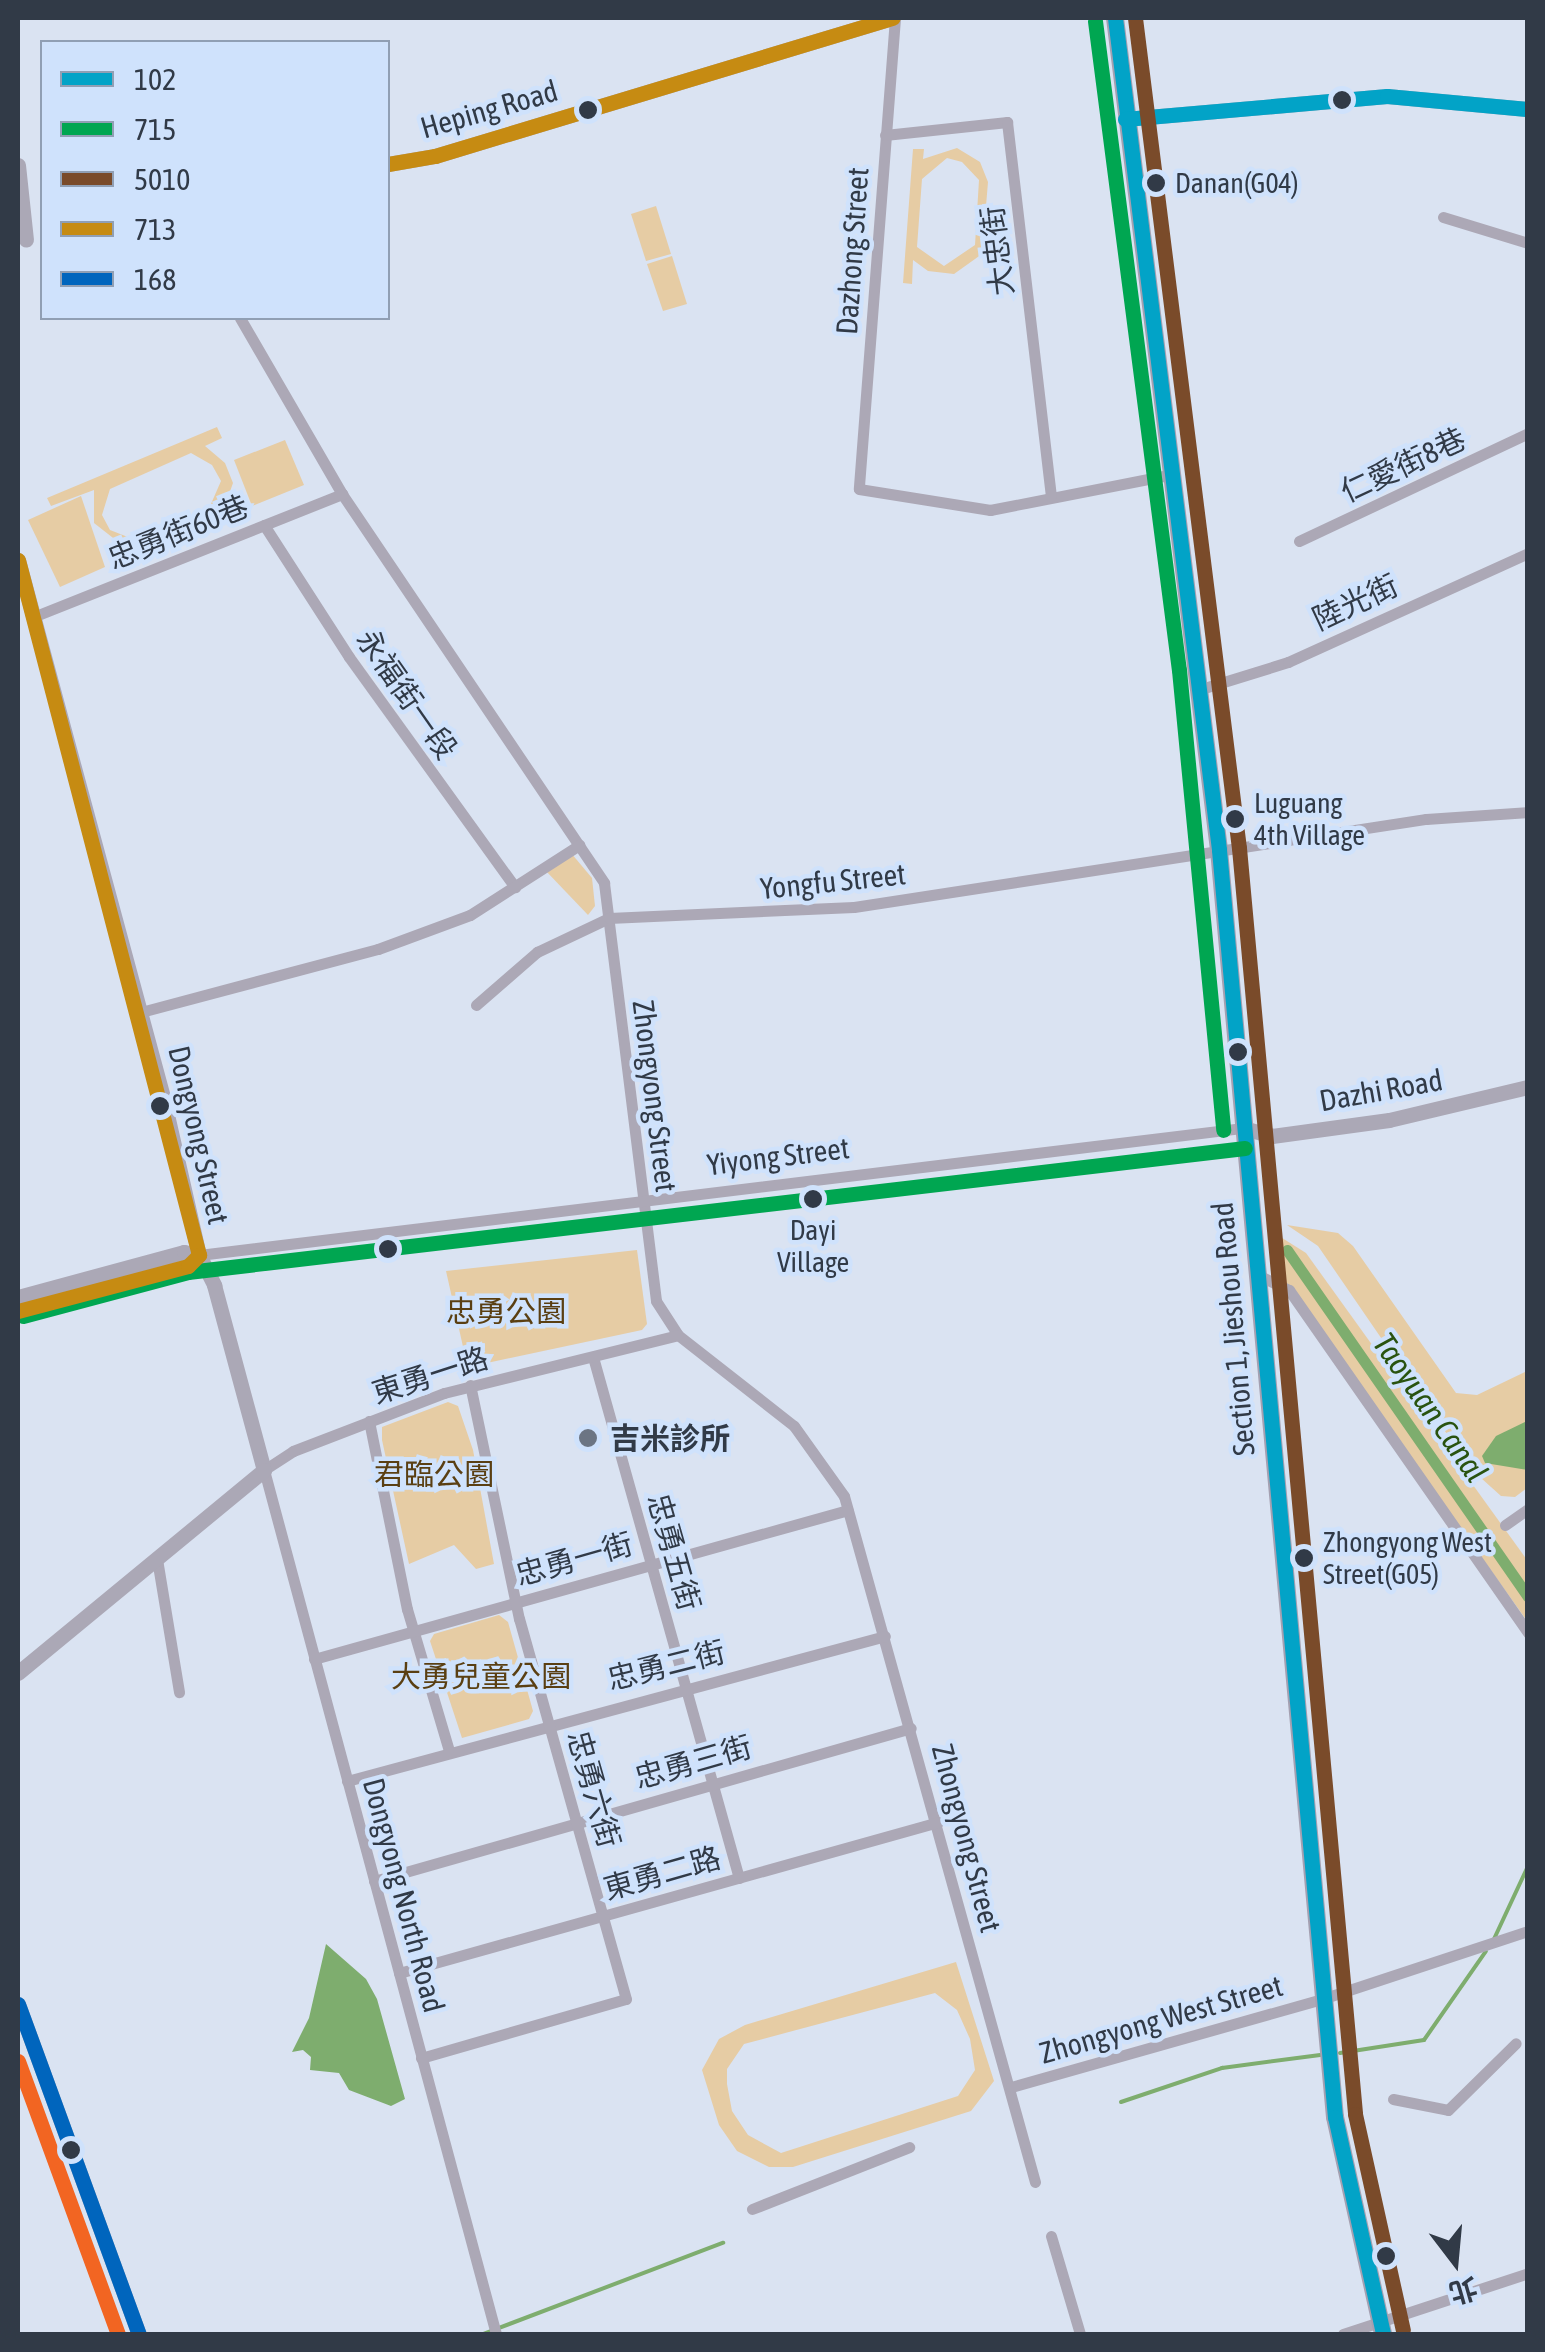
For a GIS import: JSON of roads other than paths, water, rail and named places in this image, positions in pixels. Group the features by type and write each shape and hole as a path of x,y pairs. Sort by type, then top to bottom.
{"main road":[{"name":"Section 1, Jieshou Road","path":"1115,18 1219,850 1341,2158 1382,2329"}],"street":[{"name":"Dazhong Street","path":"894,18 859,488 990,510 1051,495"},
{"name":"Heping Road","path":"390,164 434,156 894,18"},
{"path":"1125,119 1387,96 1528,109"},
{"name":"大忠街","path":"885,135 1007,122 1051,495"},
{"path":"18,166 22,242"},
{"path":"1443,217 1528,243"},
{"name":"Zhongyong Street","path":"241,320 342,494 604,884 656,1301 678,1335 794,1426 848,1510 938,1822 1035,2182"},
{"name":"仁愛街8巷","path":"1299,542 1528,433"},
{"path":"1051,495 1174,474"},
{"name":"忠勇街60巷","path":"33,617 342,494"},
{"name":"永福街一段","path":"264,525 349,657 515,887"},
{"name":"陸光街","path":"1201,689 1288,662 1528,553"},
{"name":"Dongyong Street","path":"19,568 141,1012 199,1255 214,1285 264,1470"},
{"name":"Yongfu Street","path":"476,1005 537,952 609,918 854,907 1138,868 1219,850 1426,820 1528,812"},
{"path":"141,1012 378,949 470,915 579,845"},
{"name":"Dazhi Road","path":"1244,1128 1272,1136 1376,1122 1528,1087"},
{"name":"Yiyong Street","path":"199,1255 643,1198 1244,1128"},
{"path":"18,1297 184,1252 199,1255"},
{"path":"18,1311 188,1266 199,1255"},
{"path":"1256,1274 1289,1290 1528,1633"},
{"name":"東勇一路","path":"264,1470 368,1421 470,1384 678,1335"},
{"name":"忠勇五街","path":"593,1357 739,1878"},
{"name":"忠勇六街","path":"422,2058 626,1998 515,1602 470,1384"},
{"path":"368,1421 413,1631 449,1751"},
{"path":"18,1673 264,1470"},
{"name":"Dongyong North Road","path":"264,1470 495,2332"},
{"path":"1504,1524 1528,1509"},
{"name":"忠勇一街","path":"314,1660 848,1510"},
{"path":"158,1560 179,1692"},
{"name":"忠勇二街","path":"347,1780 548,1722 884,1636"},
{"name":"忠勇三街","path":"374,1881 576,1820 911,1728"},
{"name":"東勇二路","path":"398,1973 938,1822"},
{"name":"Zhongyong West Street","path":"1011,2087 1325,1998 1528,1931"},
{"path":"18,2004 138,2334"},
{"path":"1393,2099 1448,2110 1516,2044"},
{"path":"752,2210 909,2147"},
{"path":"1051,2236 1080,2334"},
{"path":"1343,2334 1382,2329 1528,2273"}],"waterway":[{"name":"Taoyuan Canal","path":"1287,1250 1528,1597"},
{"path":"1494,1939 1528,1866"},
{"path":"1340,2053 1424,2040 1486,1951"},
{"path":"1121,2102 1222,2068 1320,2055"},
{"path":"483,2334 723,2243"}],"place":[{"name":"Danan(G04)","path":"1156,183"},
{"name":"Luguang 4th Village","path":"1235,819"},
{"name":"Dayi Village","path":"813,1199"},
{"name":"吉米診所","path":"588,1438"},
{"name":"Zhongyong West Street(G05)","path":"1304,1558"}],"park label":[{"name":"忠勇公園","path":"506,1311"},
{"name":"君臨公園","path":"434,1474"},
{"name":"大勇兒童公園","path":"481,1676"}]}
